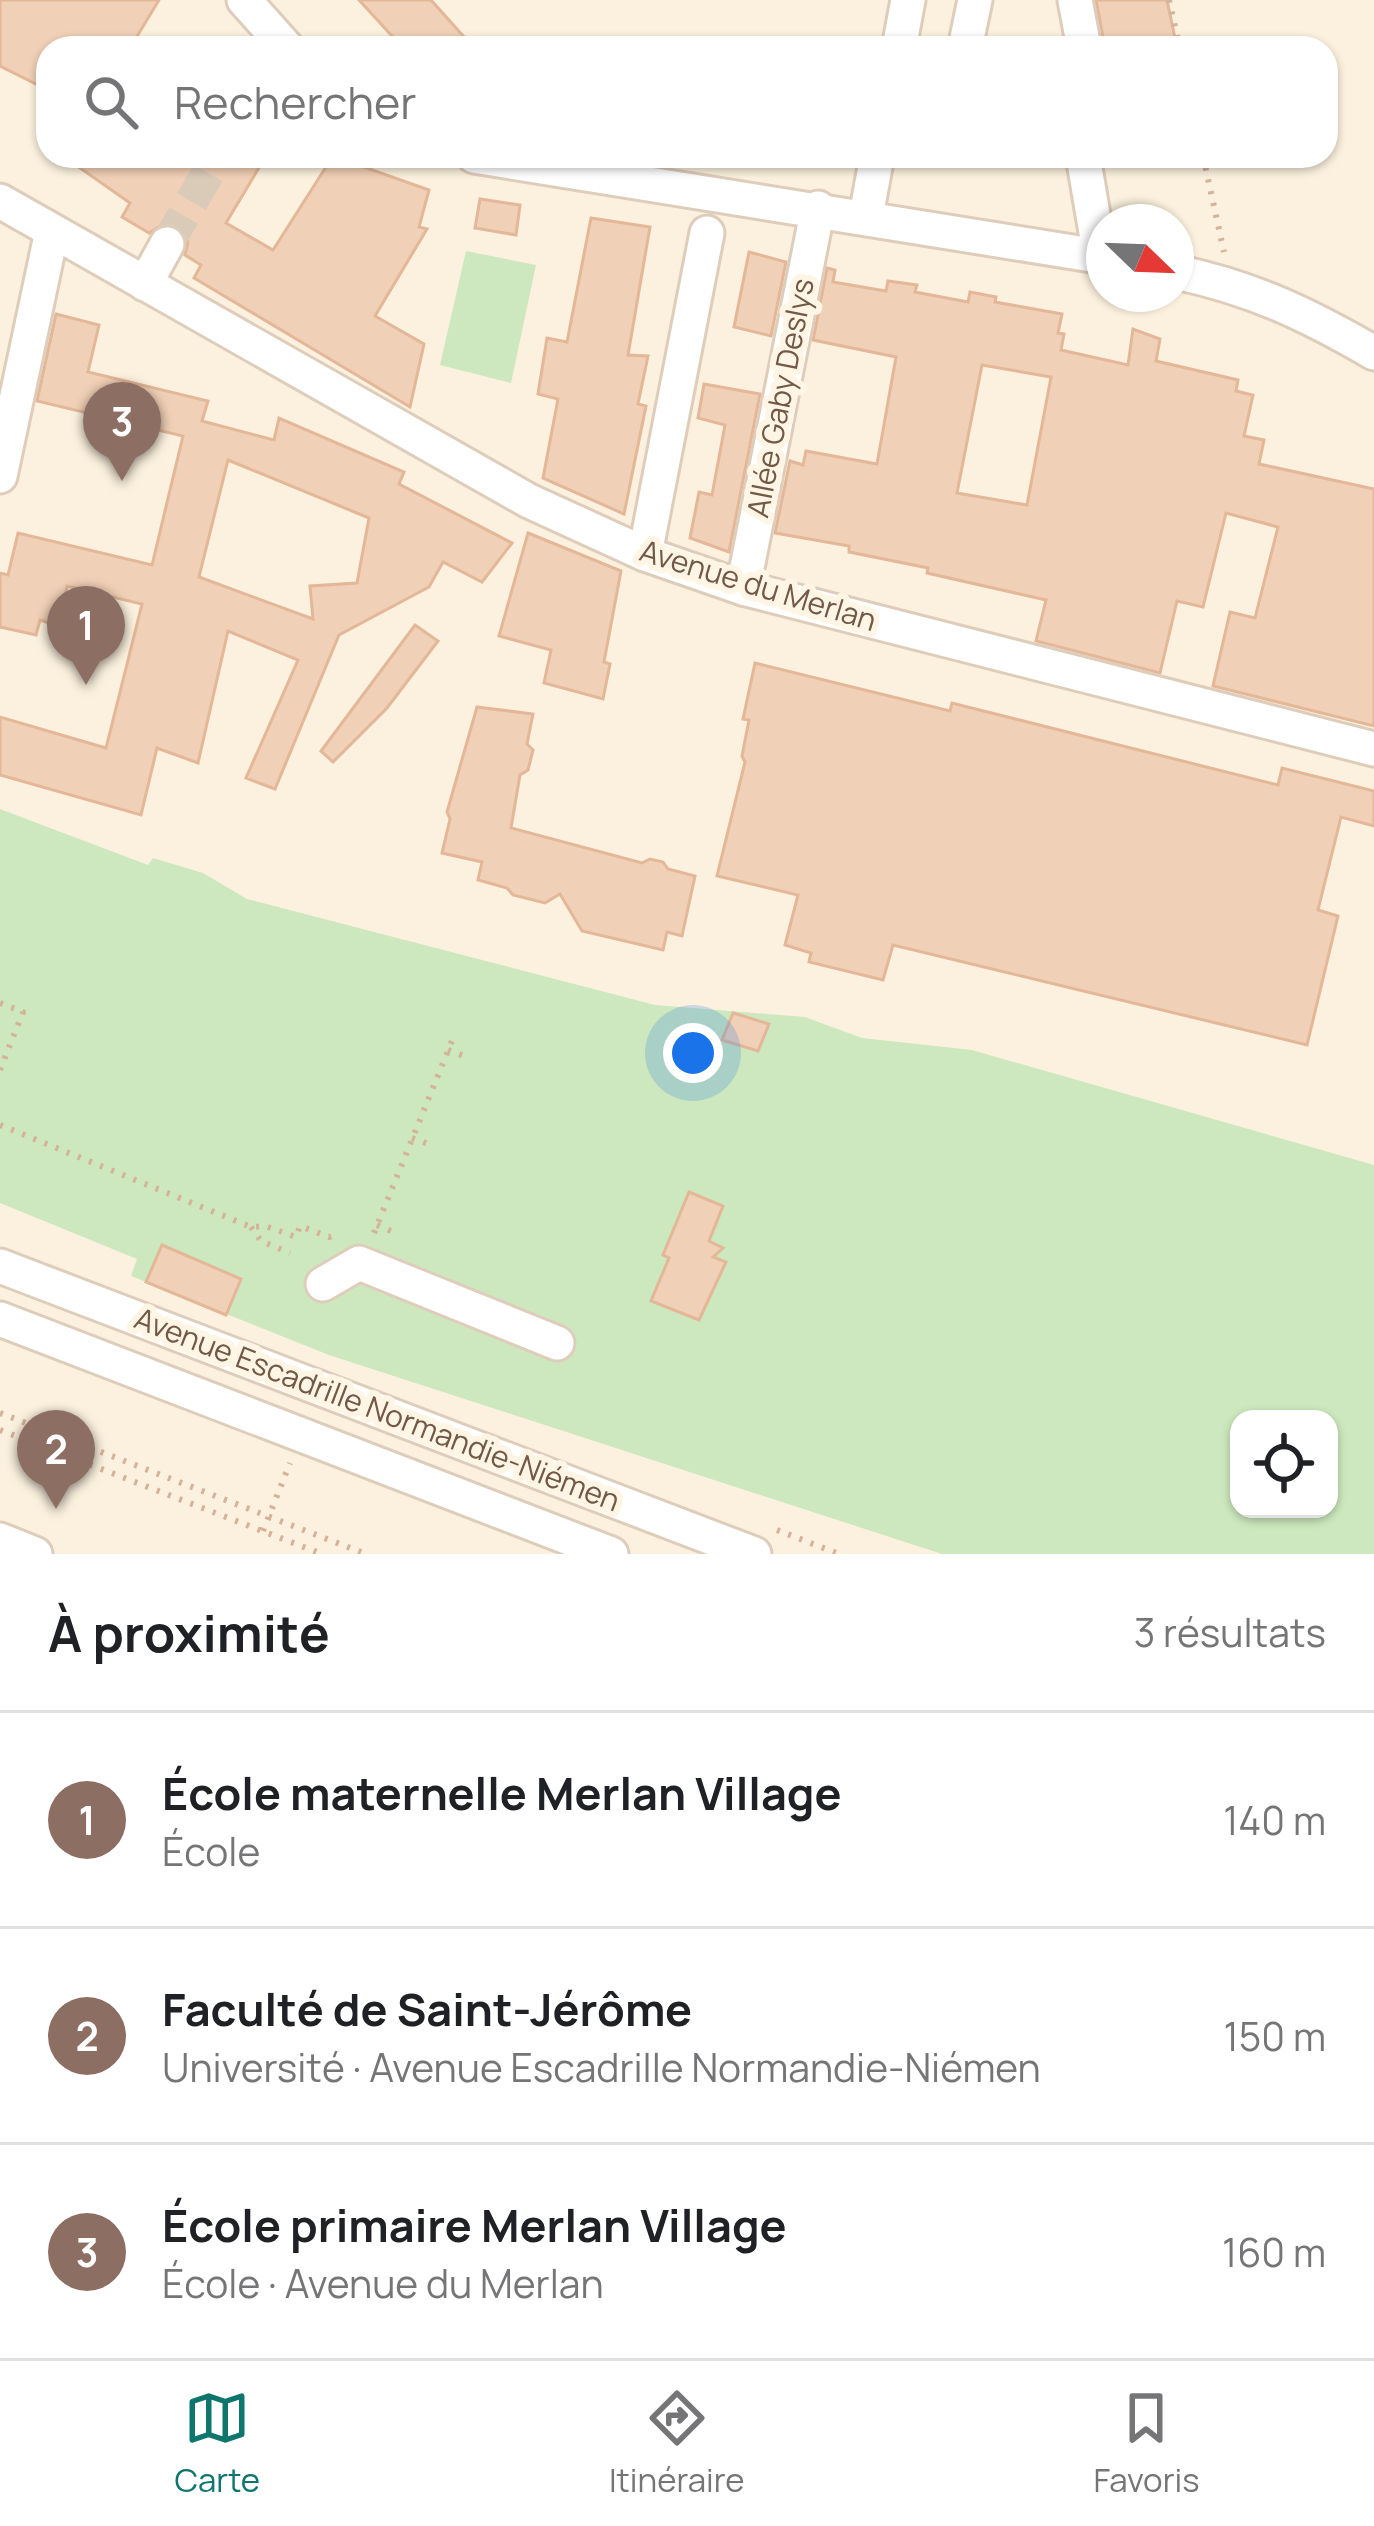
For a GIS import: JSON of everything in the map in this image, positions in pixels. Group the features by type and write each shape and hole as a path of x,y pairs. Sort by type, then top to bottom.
{"street":[{"path":"244,0 275,36"},
{"path":"901,36 908,0"},
{"path":"968,36 975,0"},
{"path":"1075,0 1082,36"},
{"path":"553,168 1086,253"},
{"path":"866,216 876,168"},
{"path":"1085,168 1092,204"},
{"name":"Avenue du Merlan","path":"0,202 529,501 645,554 743,588 1374,749"},
{"name":"Allée Gaby Deslys","path":"743,588 818,208"},
{"path":"0,476 52,231"},
{"path":"645,554 707,233"},
{"path":"145,284 167,244"},
{"path":"1194,276 1291,305 1374,353"},
{"path":"323,1283 359,1263 557,1343"},
{"name":"Avenue Escadrille Normandie-Niémen","path":"0,1266 754,1554"},
{"path":"0,1319 611,1554"},
{"path":"0,1540 34,1554"}],"path":[{"path":"1169,0 1177,36"},
{"path":"1206,168 1230,283"},
{"path":"0,1003 23,1012 0,1070"},
{"path":"368,1248 454,1036"},
{"path":"448,1050 469,1058"},
{"path":"0,1125 251,1227 265,1226 296,1237 300,1226 351,1241"},
{"path":"412,1138 434,1146"},
{"path":"377,1225 398,1234"},
{"path":"251,1227 261,1241 290,1253"},
{"path":"0,1413 366,1554"},
{"path":"0,1430 322,1554"}],"green space":[{"path":"466,251 536,265 511,383 440,365"},
{"path":"0,809 148,865 153,858 203,873 247,899 655,1005 805,1017 862,1038 972,1050 1374,1165 1374,1554 942,1554 329,1355 131,1276 137,1259 0,1203"}],"building":[{"path":"0,0 159,0 137,36 36,36 36,84 0,66"},
{"path":"359,0 431,0 463,36 392,36"},
{"path":"1096,0 1167,0 1174,36 1103,36"},
{"path":"80,168 259,168 226,223 273,250 325,168 367,168 429,190 419,227 427,229 375,316 424,344 410,407 194,278 201,265 185,255 188,242 178,226 165,223 149,233 122,217 130,203"},
{"path":"480,199 520,205 516,235 475,228"},
{"path":"591,218 650,227 628,355 648,356 638,404 646,406 624,514 543,478 558,399 538,394 547,338 567,342"},
{"path":"749,252 786,262 771,336 734,327"},
{"path":"827,268 835,270 833,282 886,291 888,281 917,285 915,292 968,302 970,292 996,297 995,302 1062,314 1061,350 1128,365 1133,329 1160,339 1156,361 1238,380 1236,391 1253,395 1244,436 1264,440 1259,464 1374,489 1374,726 1213,686 1230,612 1255,618 1278,527 1226,513 1203,607 1177,601 1160,673 1036,641 1046,600 849,552 849,546 775,533 790,461 803,465 806,451 877,464 896,357 813,340","holes":["982,365 1051,377 1027,505 957,493"]},
{"path":"56,314 99,325 88,372 208,401 202,421 274,440 279,418 404,472 399,484 512,543 482,582 443,562 429,587 339,635 275,789 246,778 298,660 228,631 198,763 157,748 141,815 0,775 0,717 106,748 142,604 67,586 62,615 52,613 49,623 40,620 36,635 0,627 0,573 8,575 18,533 152,565 183,436 37,401","holes":["228,460 369,518 357,583 310,586 313,619 199,577"]},
{"path":"704,384 760,394 729,552 690,538 699,492 712,495 725,425 698,418"},
{"path":"528,533 621,571 604,662 610,664 603,699 544,683 551,650 499,636"},
{"path":"415,625 438,641 387,708 333,762 321,751"},
{"path":"755,663 950,711 952,703 1278,785 1282,768 1374,791 1374,826 1341,817 1318,910 1338,916 1307,1045 893,945 883,980 809,962 811,953 785,945 798,895 717,876 745,762 749,720 743,719"},
{"path":"477,707 533,714 527,744 533,750 528,770 520,775 511,828 642,863 650,859 663,862 668,869 695,876 682,936 667,932 663,950 582,931 560,894 545,903 513,895 507,888 478,880 482,862 442,853 450,819 447,812"},
{"path":"733,1013 769,1024 758,1051 722,1040"},
{"path":"689,1192 723,1206 709,1241 723,1248 713,1257 726,1262 699,1320 651,1301 669,1258 663,1255"},
{"path":"162,1245 241,1279 226,1315 146,1282"}],"tunnel":[{"path":"167,244 211,168"}],"place":[{"name":"École primaire Merlan Village","path":"122,481"},
{"name":"École maternelle Merlan Village","path":"86,685"},
{"name":"Faculté de Saint-Jérôme","path":"56,1509"}]}
